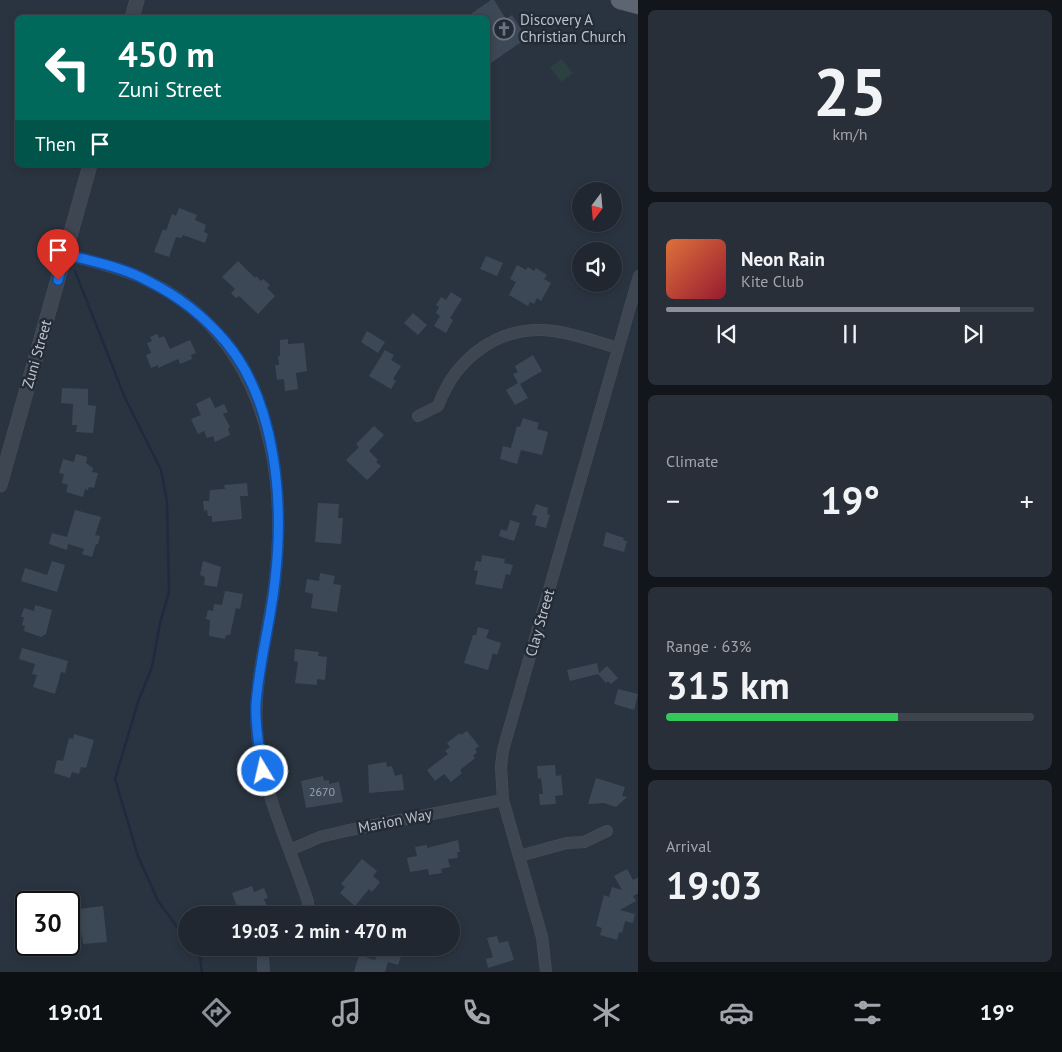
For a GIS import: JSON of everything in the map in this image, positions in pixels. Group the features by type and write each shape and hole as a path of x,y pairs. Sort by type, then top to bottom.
{"main road":[{"path":"620,0 638,5"}],"street":[{"path":"133,15 137,0"},
{"name":"Zuni Street","path":"0,485 89,167"},
{"path":"65,254 117,268 146,280 186,304 204,318 226,342 257,397 271,450 277,486 278,531 275,581 261,661 256,704 257,733 263,771 308,906"},
{"name":"Clay Street","path":"546,972 542,937 503,800 501,775 503,750 638,276"},
{"path":"418,416 438,406 448,383 472,354 488,343 506,336 530,330 556,331 618,348"},
{"name":"Marion Way","path":"290,850 320,837 345,831 503,800"},
{"path":"519,856 567,843 584,842 607,831"}],"shaded area":[{"path":"562,59 573,73 561,82 550,67"}],"building":[{"name":"Discovery A Christian Church","path":"491,0 494,0 506,19 512,15 527,38 490,64 490,15 469,15"},
{"path":"179,208 197,215 195,220 206,225 204,232 208,234 205,243 183,235 181,238 176,237 169,257 154,252 163,229 166,231 172,214 176,216"},
{"path":"486,256 503,263 497,276 480,269"},
{"path":"238,261 255,278 256,276 261,281 263,279 270,285 267,288 275,296 258,314 239,296 236,298 231,293 235,289 222,277"},
{"path":"517,265 526,270 528,267 534,271 536,268 547,275 544,279 551,283 541,301 537,298 534,304 530,302 528,306 509,295 516,282 510,279"},
{"path":"451,292 462,299 450,318 453,320 446,333 434,326 440,316 436,313 439,307 436,305 441,297 446,300"},
{"path":"413,313 427,325 418,335 404,323"},
{"path":"367,331 385,342 378,353 361,342"},
{"path":"157,334 159,338 164,336 170,349 190,340 196,353 191,355 192,359 180,364 178,359 158,368 158,365 151,368 146,355 151,353 147,343 152,341 150,337"},
{"path":"288,339 288,344 304,343 307,371 296,373 298,389 285,391 284,379 277,380 275,365 279,365 280,340"},
{"path":"385,350 394,355 391,360 401,366 393,379 396,381 391,389 369,376"},
{"path":"533,355 542,371 520,384 528,398 515,405 506,390 518,383 513,374 518,372 515,366"},
{"path":"62,388 88,389 88,405 96,406 93,433 76,432 77,425 72,425 73,404 61,403"},
{"path":"210,397 215,408 224,404 228,412 223,414 230,427 228,428 230,435 215,442 213,436 207,438 204,431 198,434 191,419 201,415 196,404"},
{"path":"523,418 539,423 537,429 548,432 542,455 521,450 517,464 500,459 503,446 511,448 517,426 520,427"},
{"path":"374,426 384,435 369,451 381,466 367,480 346,460 359,447 356,444"},
{"path":"76,454 87,457 86,463 93,468 92,472 98,473 94,488 89,487 88,490 85,489 83,497 66,492 68,485 62,483 64,474 59,473 63,459 74,462"},
{"path":"247,483 248,496 240,496 242,519 212,522 212,516 208,516 207,510 204,511 203,501 209,501 210,490 225,489 224,485"},
{"path":"318,503 339,504 338,518 343,518 341,544 315,542"},
{"path":"536,504 548,508 547,514 550,515 546,528 535,525 537,516 532,515"},
{"path":"75,510 101,517 95,535 100,536 92,557 82,554 84,549 68,544 67,550 49,544 52,533 67,537"},
{"path":"510,520 520,523 514,541 499,536 501,529 507,531"},
{"path":"606,532 624,538 623,540 627,541 624,552 603,546"},
{"path":"482,555 505,559 504,563 513,565 510,575 506,574 502,589 475,584 478,571 474,570 476,561 481,562"},
{"path":"52,561 65,565 57,592 21,581 25,568 47,575"},
{"path":"203,561 221,567 217,587 204,585 205,577 200,575"},
{"path":"320,573 335,576 333,584 341,585 337,612 311,608 313,594 305,592 307,579 319,581"},
{"path":"225,591 243,594 240,609 236,608 230,635 226,635 225,639 209,636 210,620 206,619 208,610 213,611 214,604 222,605"},
{"path":"35,605 52,610 46,634 41,637 24,631 25,626 22,625 24,617 21,617 24,608 34,611"},
{"path":"478,627 489,630 486,638 501,643 497,655 493,653 488,670 464,663 473,635 476,635"},
{"path":"22,648 68,661 65,673 61,672 55,694 33,687 37,675 32,674 35,664 19,659"},
{"path":"295,649 319,652 318,656 327,657 325,680 317,679 317,685 295,683 298,662 294,661"},
{"path":"597,663 599,673 607,666 618,678 611,684 608,681 606,683 598,674 570,681 567,670"},
{"path":"618,689 638,694 634,710 614,704"},
{"path":"467,731 479,746 475,749 477,752 473,756 475,758 460,770 462,773 451,782 444,774 435,781 427,770 448,754 445,751 450,747 447,743 460,733 461,735"},
{"path":"74,734 94,740 86,768 81,767 79,774 72,772 70,778 54,773 57,760 63,761 69,738 73,739"},
{"path":"386,762 387,767 392,766 395,776 402,774 404,790 369,793 368,765"},
{"path":"555,765 556,776 561,775 563,795 555,796 556,804 540,805 539,794 543,794 541,778 538,779 537,766"},
{"path":"323,776 324,781 329,780 329,784 339,782 343,802 306,808 301,781"},
{"path":"596,778 625,787 622,796 627,797 616,807 604,803 588,804"},
{"path":"458,840 460,852 457,852 458,858 448,859 450,867 441,869 442,873 429,875 428,869 410,872 407,858 417,856 415,847 427,845 427,848"},
{"path":"362,859 377,871 373,876 380,882 372,892 369,889 355,906 340,893 345,887 341,884"},
{"path":"627,869 633,880 638,878 638,894 633,896 636,901 620,910 635,914 633,923 625,921 622,933 619,932 617,940 600,935 602,928 596,926 604,895 609,897 612,887 622,890 614,876"},
{"path":"252,886 254,892 264,888 268,898 264,899 267,906 237,906 232,893"},
{"path":"103,906 107,942 83,944 80,909"},
{"path":"497,936 499,943 508,941 514,960 488,968 486,959 493,957 487,938"},
{"path":"257,956 269,956 270,972 257,972"},
{"path":"359,956 375,960 376,956 401,956 398,965 388,962 385,972 354,972"}],"waterway":[{"path":"75,271 125,398 161,470 167,502 169,592 160,623 152,667 138,702 115,779 138,856 158,901 178,928"},
{"path":"200,956 202,972"}],"place":[{"name":"Discovery A Christian Church","path":"504,29"}],"route":[{"path":"58,280 65,254 117,268 146,280 179,298 204,318 226,342 246,374 257,397 266,424 271,450 277,486 278,507 278,552 275,581 261,661 256,704 257,733 263,771"}]}
